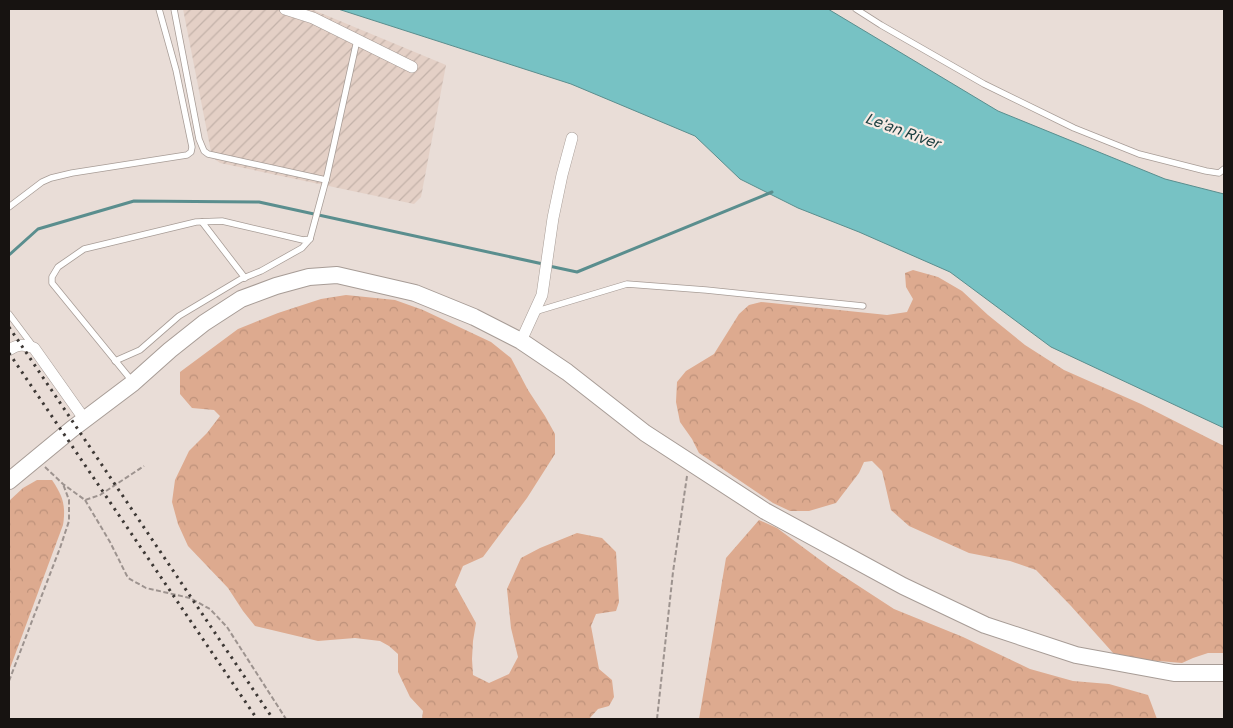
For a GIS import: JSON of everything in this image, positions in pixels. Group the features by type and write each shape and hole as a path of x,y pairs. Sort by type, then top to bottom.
{"street":[{"path":"285,9 313,18 412,67"},
{"path":"521,341 542,295 552,218 572,138"},
{"path":"9,481 133,383 170,350 241,299 276,286 309,277 337,275 415,293 474,317 521,341 567,372 645,433 765,511 903,586 985,625 1076,655 1174,673 1224,673"},
{"path":"9,350 16,345 34,348 85,420"}],"lane":[{"path":"9,207 42,182 51,178 187,155 191,152 192,147 176,70 159,9"},
{"path":"174,9 199,139 204,151 208,154 326,180"},
{"path":"856,9 880,25 984,84 1074,128 1140,154 1206,171 1219,173 1224,169"},
{"path":"115,361 140,350 179,316 302,248 310,239 326,180 357,40"},
{"path":"133,383 52,283 52,277 58,267 84,249 196,222 222,221 303,240 310,239"},
{"path":"202,222 245,278"},
{"path":"534,312 627,284 863,306"},
{"path":"9,314 34,348"}],"path":[{"path":"36,458 63,484 84,500 110,542 128,578 146,588 190,598 210,609 227,627 286,719"},
{"path":"657,719 673,572 689,461"},
{"path":"84,500 100,495 144,466"},
{"path":"9,682 69,521 69,500 63,484"}],"shaded area":[{"path":"183,9 311,9 446,65 421,197 414,204 220,163 212,157"}],"green space":[{"path":"913,270 938,277 962,291 1025,345 1064,370 1141,404 1224,446 1224,653 1208,653 1182,663 1144,662 1114,654 1036,570 1010,561 969,553 909,526 891,510 882,471 872,461 864,462 859,473 836,503 809,511 790,511 773,503 699,453 680,422 676,402 677,382 686,371 714,354 739,314 749,305 761,302 887,315 907,312 913,299 906,287 905,273"},
{"path":"346,295 395,300 423,310 491,342 511,358 528,390 545,416 555,434 555,454 527,498 483,557 463,566 455,585 476,623 473,641 473,675 489,683 509,674 518,657 511,628 507,589 521,558 577,533 602,538 616,552 619,602 616,611 596,614 591,626 599,669 612,680 614,697 609,706 598,709 589,719 422,719 423,711 410,697 398,672 398,654 389,646 380,641 355,638 318,641 255,626 228,588 188,546 178,524 172,502 175,480 189,451 207,433 220,416 214,410 192,408 180,394 180,372 238,329 321,299"},
{"path":"37,480 52,480 56,486 64,507 63,525 9,671 9,501 23,488"},
{"path":"759,520 777,528 831,568 894,609 963,637 1030,669 1073,681 1109,684 1148,695 1157,719 699,719 726,558"}],"water":[{"name":"Le'an River","path":"338,9 828,9 998,111 1165,179 1224,194 1224,428 1051,347 950,272 859,232 798,208 740,179 695,136 571,84"}],"waterway":[{"path":"549,266 577,272 772,192"},
{"path":"9,255 38,229 134,201 259,202 543,264"}],"railway":[{"path":"9,327 273,719"},
{"path":"9,353 257,719"}]}
